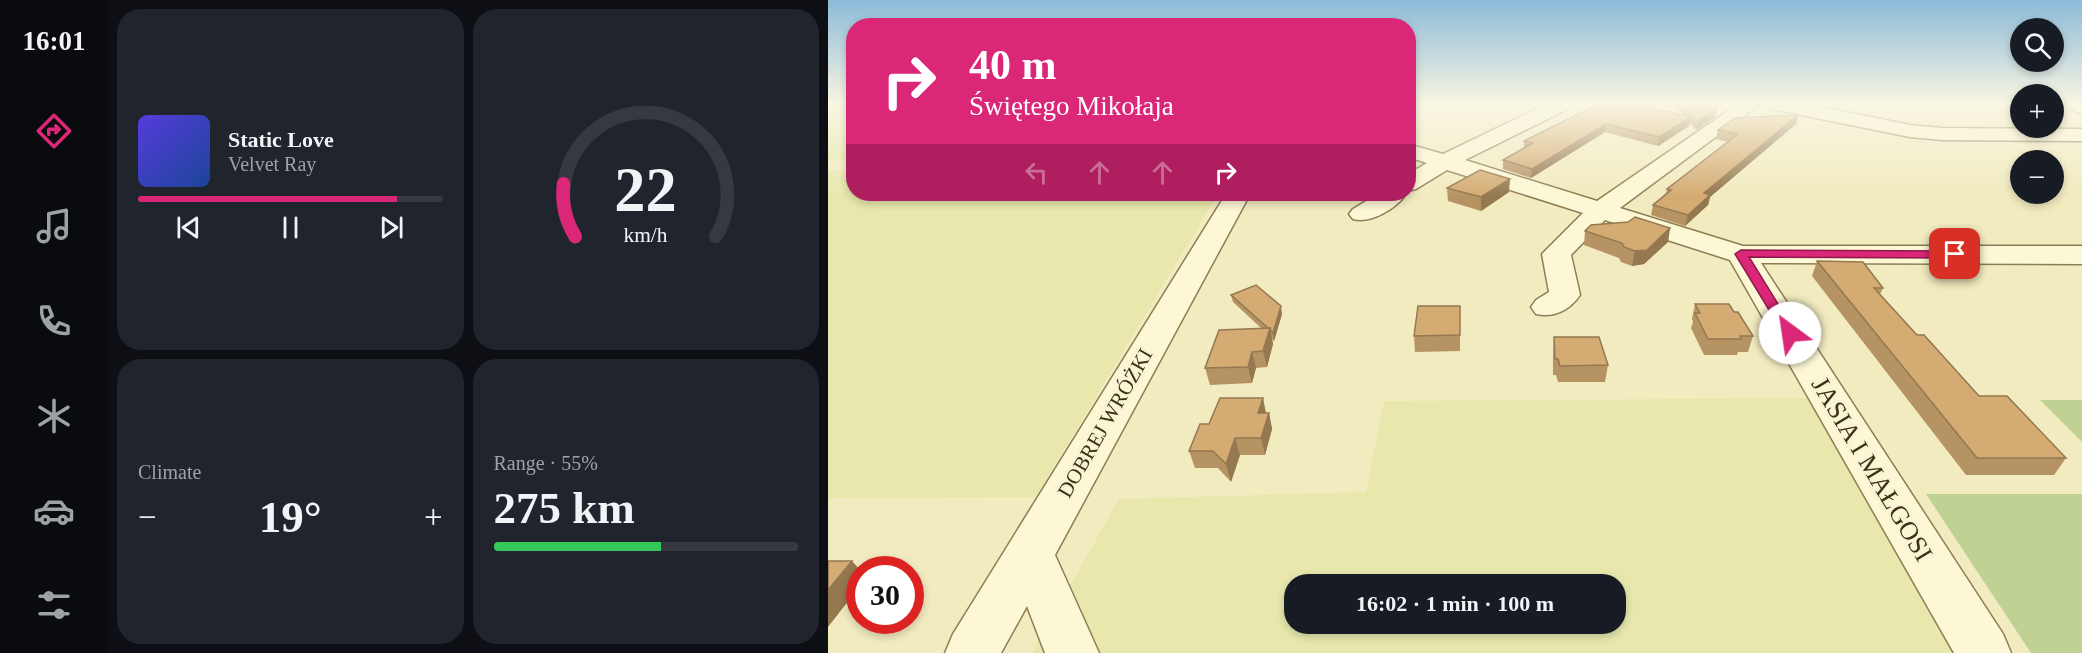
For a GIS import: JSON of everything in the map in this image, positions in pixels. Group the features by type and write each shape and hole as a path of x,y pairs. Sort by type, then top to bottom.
{"street":[{"path":"1416,179 1444,162 1501,134"},
{"path":"1547,307 1565,295 1556,254 1601,210 1709,134"},
{"path":"2008,134 2082,135"},
{"path":"1416,153 1741,254 2082,255"},
{"name":"DOBREJ WRÓŻKI","path":"972,653 1234,201"},
{"path":"1362,214 1383,201"},
{"name":"JASIA I MAŁGOSI","path":"1741,254 1984,653"},
{"path":"2050,255 2082,280"},
{"path":"1030,553 1072,653"}],"green space":[{"path":"828,134 846,134 846,161 828,161"},
{"path":"828,170 846,170 846,201 1214,201 1036,497 828,498"},
{"path":"1811,398 1959,653 1032,653 1119,499 1366,492 1384,401"},
{"path":"2040,400 2082,400 2082,442"},
{"path":"1926,494 2082,494 2082,653 2031,653"}],"building":[{"path":"1537,134 1589,134 1532,169 1503,160 1533,143 1524,141"},
{"path":"1737,134 1775,134 1704,193 1710,195 1688,215 1653,205 1671,190 1667,189"},
{"path":"1480,170 1510,179 1481,197 1447,188"},
{"path":"1635,217 1670,228 1647,250 1635,251 1624,247 1622,243 1585,231 1591,225 1628,222"},
{"path":"1817,261 1863,262 1883,288 1874,288 1917,335 1924,335 1979,396 2007,396 2066,458 1977,458"},
{"path":"1256,285 1281,306 1273,333 1231,295"},
{"path":"1695,304 1729,304 1734,312 1738,312 1753,336 1740,336 1741,339 1708,339 1695,313 1700,313"},
{"path":"1418,306 1460,306 1460,335 1414,336"},
{"path":"1270,328 1263,351 1252,352 1248,367 1205,368 1219,330"},
{"path":"1554,337 1599,337 1608,365 1560,366 1558,359 1555,359"},
{"path":"1220,398 1263,398 1258,413 1269,413 1261,438 1235,438 1226,464 1213,451 1189,451 1200,424 1209,424"},
{"path":"828,561 846,561 846,568 828,590"}],"route":[{"path":"1790,333 1741,254 1955,254"}]}
